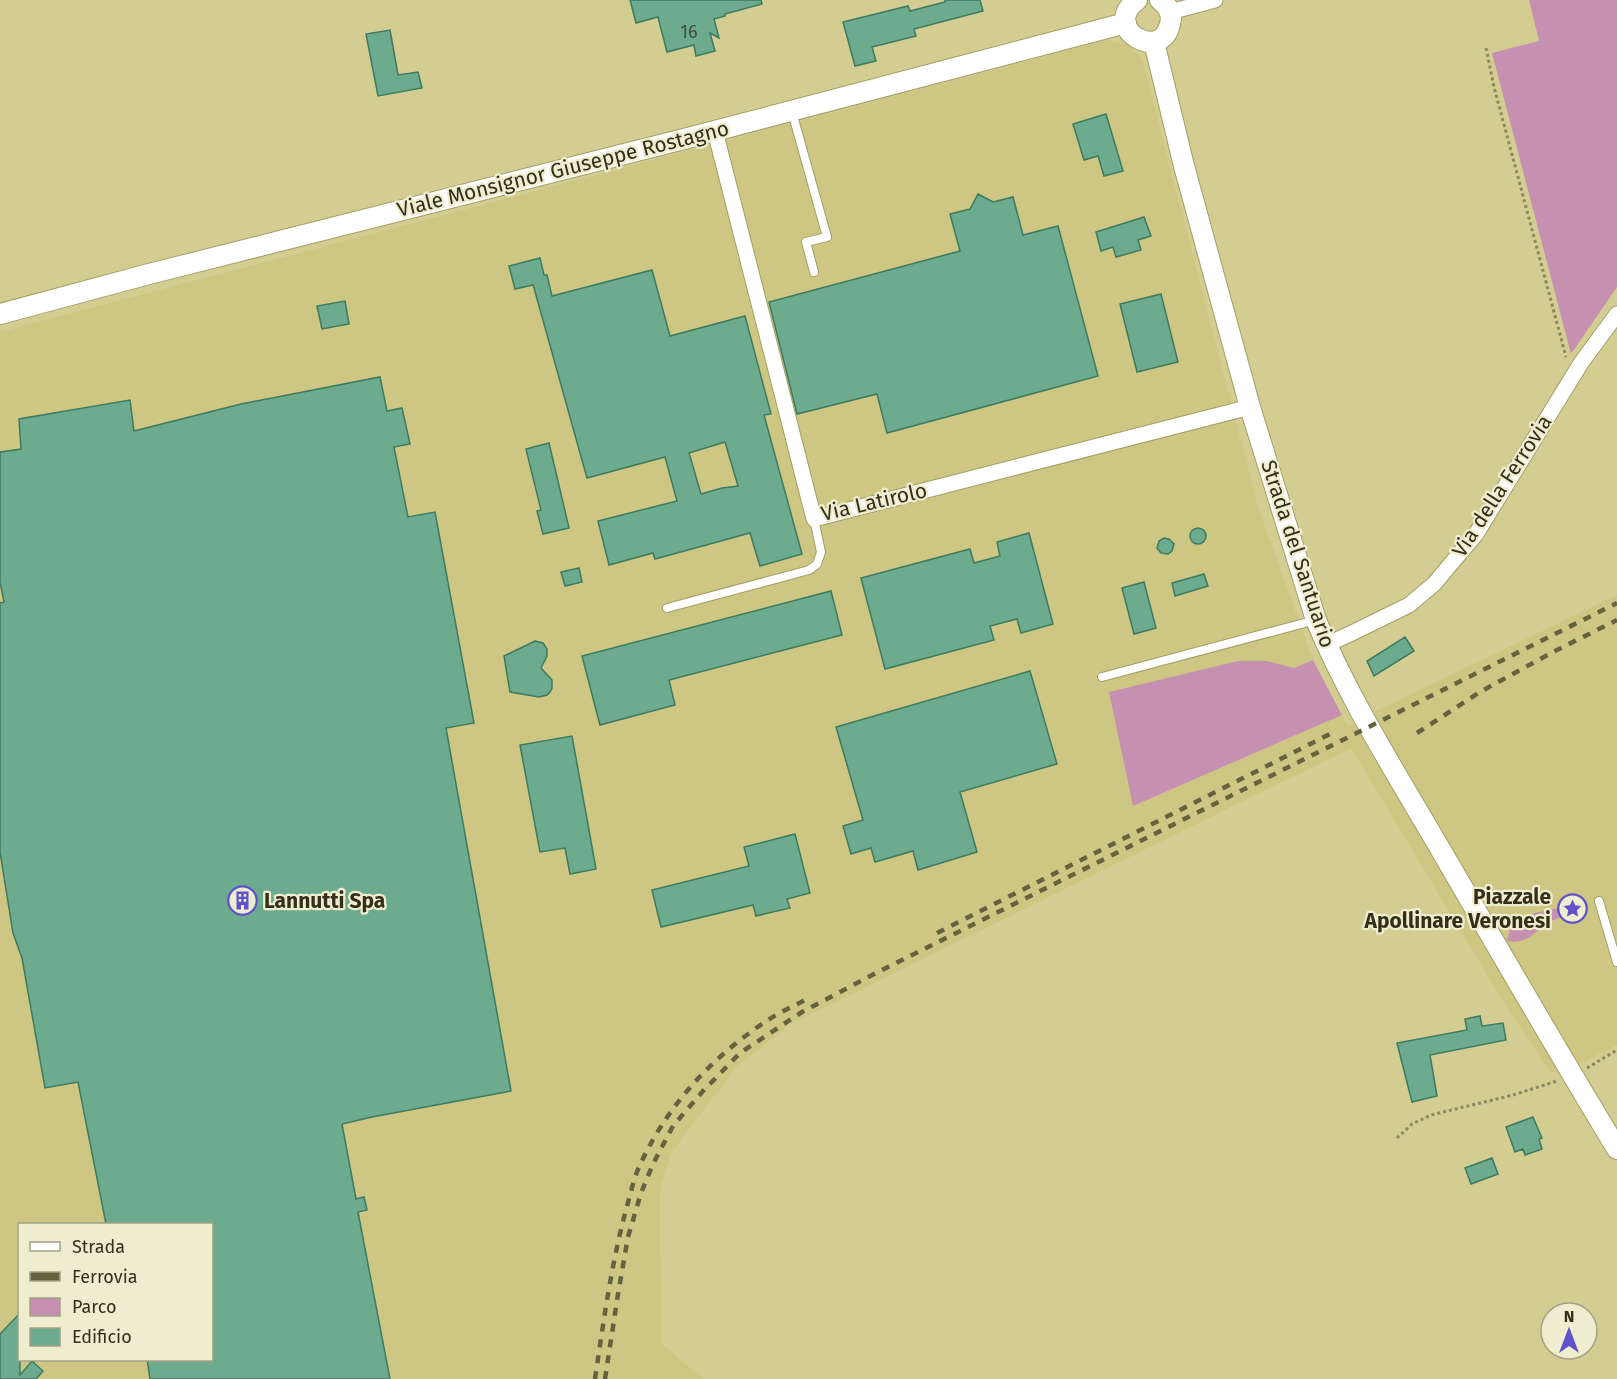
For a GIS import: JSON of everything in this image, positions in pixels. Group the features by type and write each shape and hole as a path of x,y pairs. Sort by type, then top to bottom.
{"street":[{"path":"1137,0 1128,10 1126,23 1133,36 1147,42 1161,39 1167,33 1171,19 1165,6 1215,0"},
{"name":"Viale Monsignor Giuseppe Rostagno","path":"0,314 1126,23"},
{"name":"Strada del Santuario","path":"1154,42 1187,178 1250,407 1316,620 1326,645 1369,727 1617,1149"},
{"name":"Via Latirolo","path":"715,130 813,519 1250,407"},
{"name":"Via della Ferrovia","path":"1326,645 1409,605 1434,584 1476,534 1574,374 1617,314"}],"lane":[{"path":"792,111 826,237 806,242 814,272"},
{"path":"668,608 809,570 817,564 821,552 813,519"},
{"path":"1102,677 1316,620"},
{"path":"1599,901 1617,962"}],"path":[{"path":"1486,48 1497,98 1565,355 1574,374"},
{"path":"1397,1138 1412,1124 1431,1115 1513,1095 1573,1076 1617,1050"}],"shaded area":[{"path":"1107,40 1128,45 1142,59 1258,507 1313,660 1294,668 1267,661 1133,806 1342,715 1348,727 1374,712 1617,595 1617,1045 1584,1062 1551,1073 1502,1000 1351,748 791,1024 737,1066 671,1153 660,1189 661,1343 703,1379 0,1379 0,332"}],"green space":[{"path":"1529,0 1617,0 1617,287 1571,354 1492,53 1539,41"},
{"path":"1313,660 1342,715 1133,806 1109,692 1238,661 1267,661 1294,668"},
{"path":"1577,905 1580,911 1551,921 1526,939 1515,942 1507,941 1513,924 1522,917"}],"building":[{"path":"630,0 761,0 762,4 714,19 719,38 710,33 715,51 696,56 694,45 667,52 658,17 636,23"},
{"path":"945,0 980,0 983,11 914,29 916,36 872,47 876,61 855,66 843,22 908,6 910,11 945,2"},
{"path":"390,30 398,75 418,72 422,88 378,96 366,34"},
{"path":"1106,114 1123,171 1104,176 1098,156 1084,160 1073,124"},
{"path":"978,194 993,202 1013,197 1023,235 1058,226 1098,376 887,433 877,394 797,414 769,302 960,251 950,214 970,209"},
{"path":"1144,217 1151,236 1138,240 1141,250 1116,257 1113,247 1101,251 1096,232"},
{"path":"540,258 552,296 652,270 670,336 745,316 771,414 764,415 802,554 760,566 750,533 655,559 653,553 609,565 598,521 677,501 665,457 587,478 533,285 515,289 509,266","holes":["725,442 738,486 701,494 689,453"]},
{"path":"1161,294 1178,362 1137,372 1120,304"},
{"path":"345,301 349,324 322,329 317,306"},
{"name":"Lannutti Spa","path":"380,377 387,411 402,408 410,444 394,447 408,517 435,512 474,723 446,728 511,1091 342,1124 356,1199 364,1197 367,1210 358,1212 390,1379 150,1379 147,1361 213,1361 213,1223 106,1223 78,1082 45,1088 22,958 13,933 0,852 0,603 4,602 0,582 0,452 21,449 19,419 130,400 134,431 241,404"},
{"path":"549,443 569,528 543,534 537,511 541,510 526,449"},
{"path":"1195,528 1201,528 1206,536 1204,542 1195,544 1190,539 1190,533"},
{"path":"1029,533 1053,624 1021,633 1017,619 990,626 994,640 885,669 861,578 970,549 974,563 1000,556 997,542"},
{"path":"1164,538 1174,544 1172,551 1168,554 1161,553 1157,548 1159,541"},
{"path":"579,568 582,582 565,586 561,572"},
{"path":"1204,574 1208,586 1175,596 1172,583"},
{"path":"1144,582 1156,628 1134,634 1122,588"},
{"path":"831,591 842,635 669,680 675,705 600,725 582,656"},
{"path":"1405,637 1414,651 1374,676 1367,661"},
{"path":"535,641 543,643 547,649 547,656 541,668 552,680 552,688 547,695 539,697 510,692 504,656"},
{"path":"1030,671 1057,764 960,792 977,852 918,870 913,851 875,862 871,848 851,854 843,826 863,820 836,727"},
{"path":"572,736 596,869 570,874 565,848 540,852 520,745"},
{"path":"795,834 810,893 787,899 790,908 756,916 753,905 661,927 652,890 749,866 744,847"},
{"path":"1480,1016 1482,1026 1503,1023 1506,1040 1430,1055 1437,1096 1412,1102 1397,1043 1467,1030 1465,1019"},
{"path":"1533,1117 1542,1138 1539,1139 1542,1149 1525,1155 1523,1149 1515,1152 1506,1127"},
{"path":"1492,1158 1498,1174 1471,1184 1465,1168"},
{"path":"18,1315 20,1375 32,1361 43,1371 36,1379 0,1379 0,1334"}],"railway":[{"path":"605,1379 628,1237 641,1193 653,1164 673,1126 740,1053 802,1012 876,973 1617,603"},
{"path":"1417,733 1480,692 1617,620"},
{"path":"937,933 1334,732"},
{"path":"595,1379 609,1289 623,1221 637,1173 651,1143 677,1103 726,1051 770,1019 809,998"}],"place":[{"name":"Lannutti Spa","path":"243,901"},
{"name":"Piazzale Apollinare Veronesi","path":"1572,909"}]}
